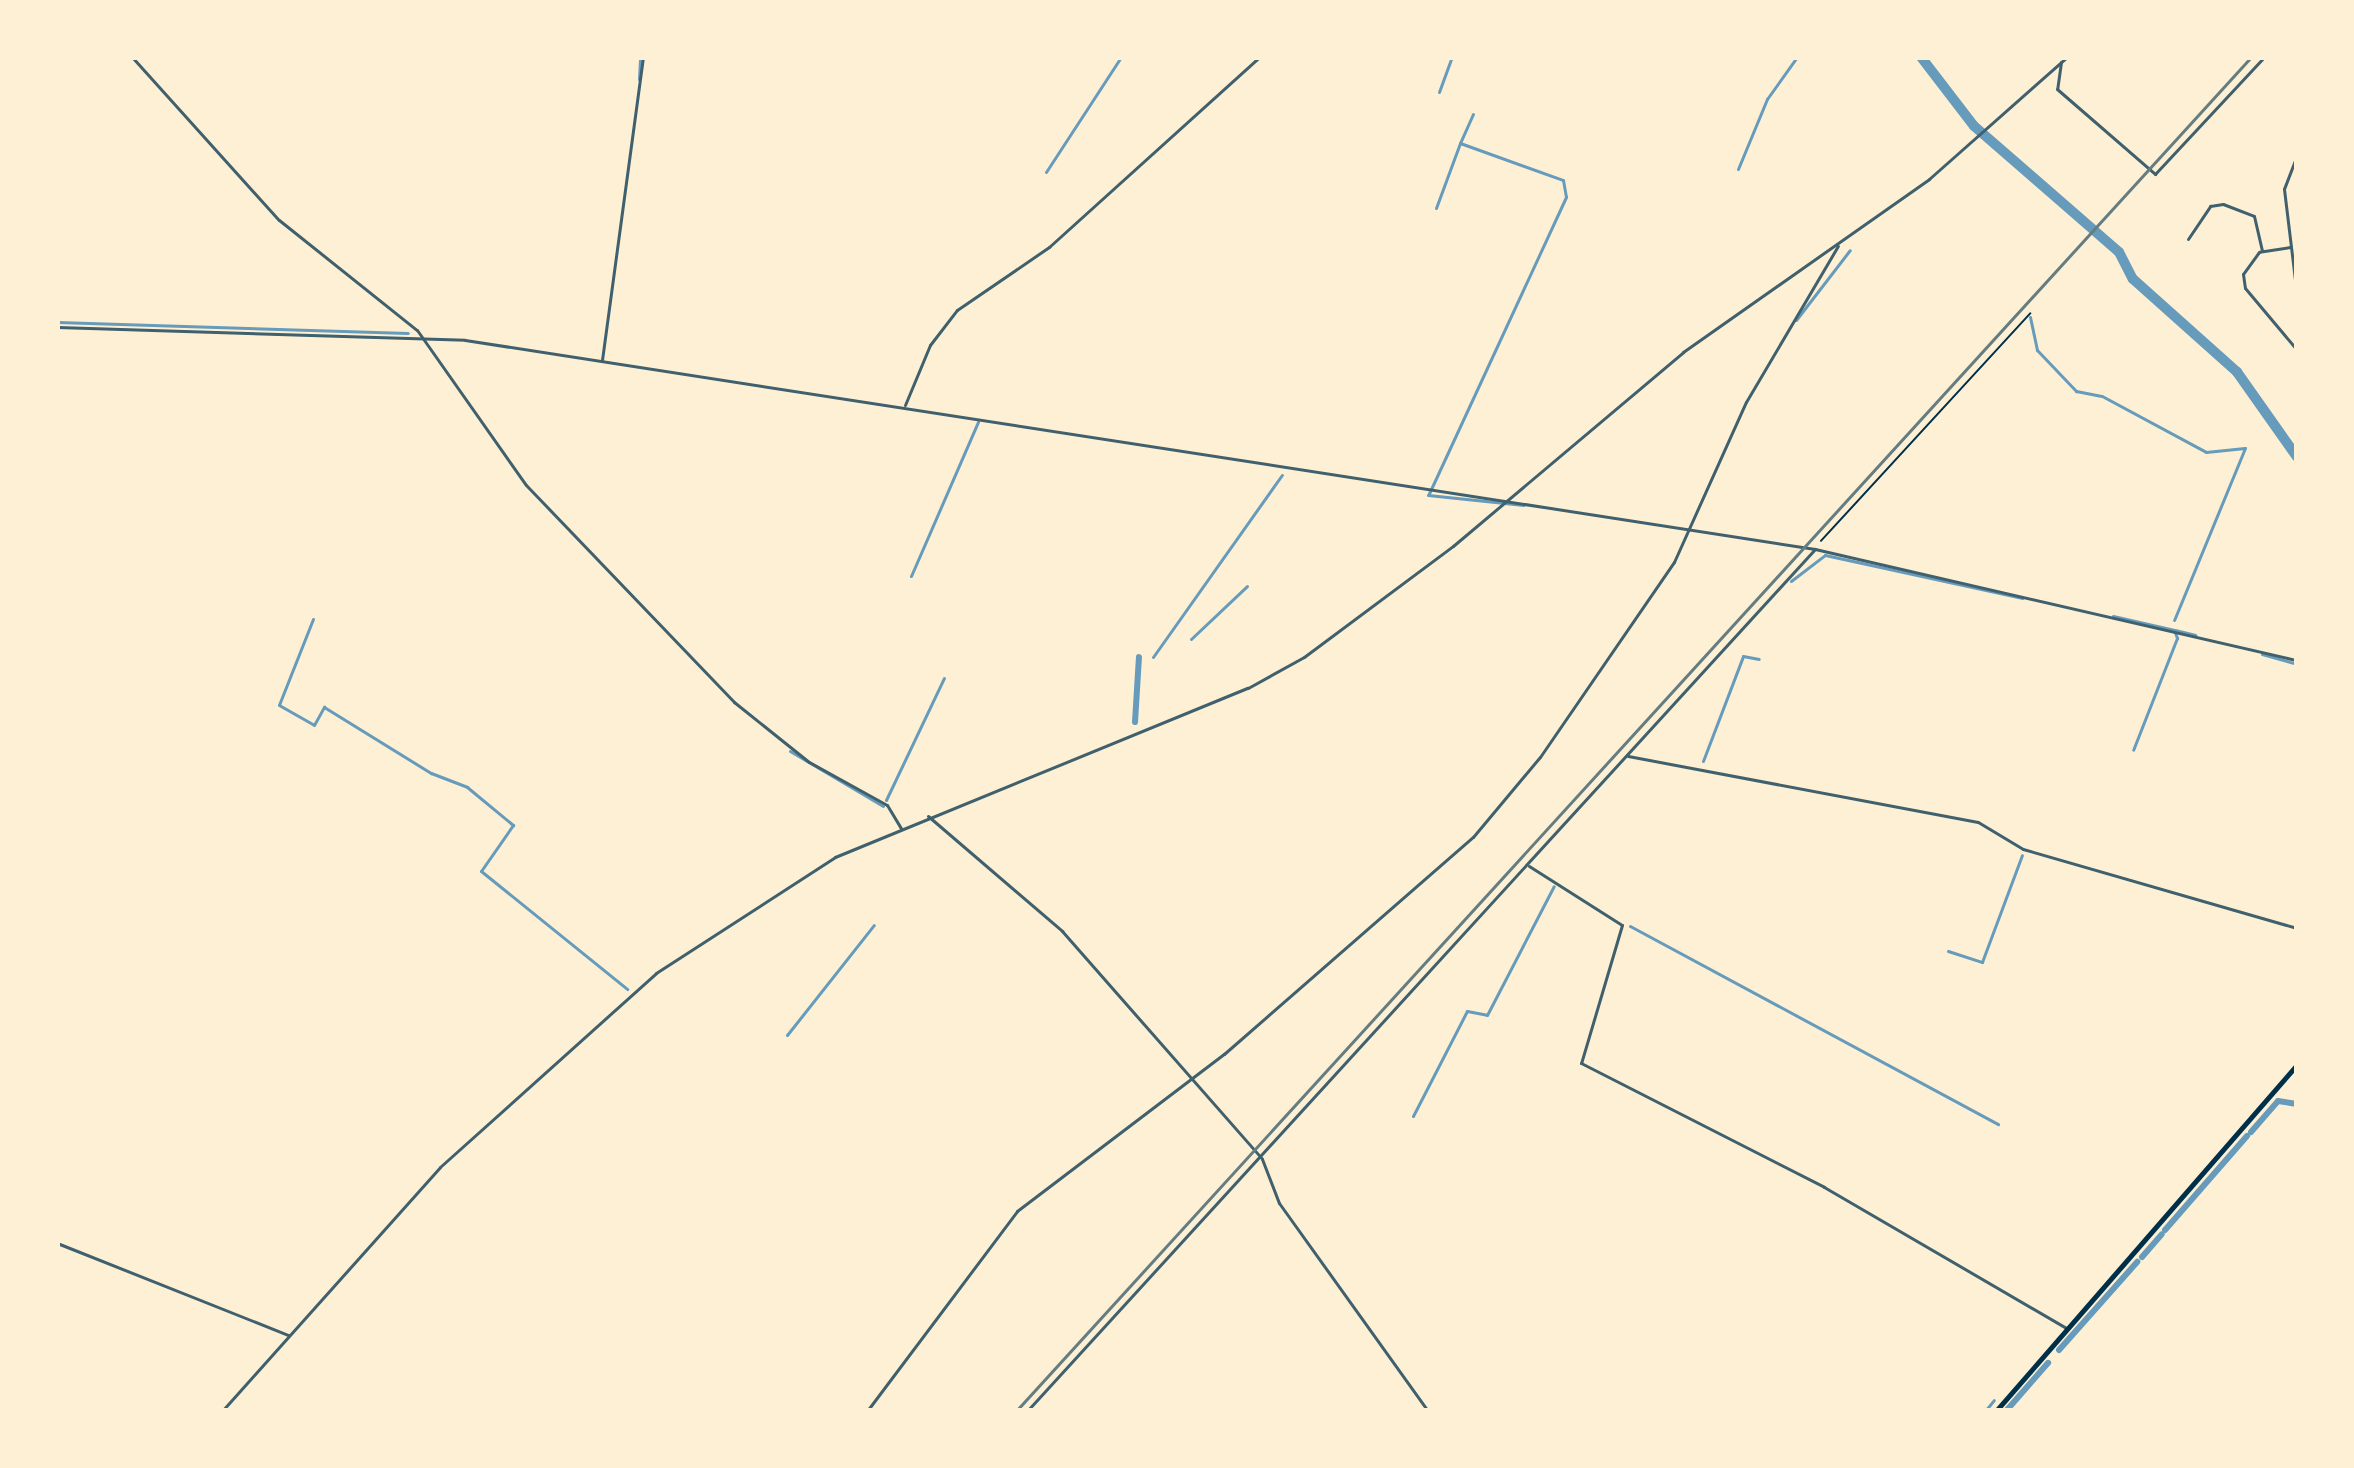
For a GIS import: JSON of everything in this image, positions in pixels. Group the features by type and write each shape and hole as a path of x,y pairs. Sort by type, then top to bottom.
{"main road":[{"path":"1996,1411 2297,1065"}],"street":[{"path":"132,57 279,220 424,339 526,484 650,616 777,739 886,805 902,827"},
{"path":"602,362 643,57"},
{"path":"904,407 931,345 957,310 1049,247 1259,57"},
{"path":"222,1411 496,1112 634,989 753,905 902,827 1282,671 1505,499 1683,352 1969,146 2067,57"},
{"path":"2060,62 2057,89 2155,174 2264,57"},
{"path":"2297,155 2284,182 2297,297"},
{"path":"2188,238 2210,206 2223,204 2254,216 2263,251"},
{"path":"867,1411 1001,1226 1189,1082 1473,837 1563,728 1690,528 1755,384 1839,242"},
{"path":"2290,247 2263,251 2246,264 2244,284 2297,350"},
{"path":"57,327 424,339 602,362 1815,549 2297,660"},
{"path":"1028,1411 1815,549"},
{"path":"1626,756 1978,822 2023,849 2297,928"},
{"path":"928,816 1052,921 1189,1082 1262,1159 1279,1203 1428,1411"},
{"path":"1527,865 1622,925 1581,1063 1824,1186 2068,1329"},
{"path":"57,1243 288,1335"}],"path":[{"path":"1815,549 2030,314"}],"waterway":[{"path":"639,79 640,57"},
{"path":"1046,172 1121,57"},
{"path":"1439,92 1452,57"},
{"path":"1738,169 1767,99 1797,57"},
{"path":"1921,57 1974,126 2119,252 2133,279 2237,372 2297,457"},
{"path":"1473,114 1460,143 1563,180 1566,197 1428,495 1523,505"},
{"path":"1436,208 1460,143"},
{"path":"1796,320 1850,250"},
{"path":"2030,317 2037,350 2076,391 2102,396 2206,452 2245,448 2174,620"},
{"path":"57,322 408,333"},
{"path":"911,576 978,422"},
{"path":"1153,657 1282,475"},
{"path":"1791,581 1825,555 2022,598"},
{"path":"1191,639 1247,586"},
{"path":"2113,616 2174,630 2177,638 2133,750"},
{"path":"313,619 279,705 314,725 324,707 431,773 467,787 513,825 481,871 627,989"},
{"path":"2175,630 2195,635"},
{"path":"2262,654 2297,664"},
{"path":"1703,761 1743,656 1759,659"},
{"path":"1135,722 1139,657"},
{"path":"886,800 944,678"},
{"path":"790,751 883,806"},
{"path":"1948,951 1982,962 2022,855"},
{"path":"1413,1116 1467,1011 1487,1015 1554,886"},
{"path":"787,1035 874,925"},
{"path":"1630,926 1998,1124"},
{"path":"2251,1132 2278,1101 2297,1104"},
{"path":"2165,1230 2247,1136"},
{"path":"2142,1257 2162,1234"},
{"path":"2059,1350 2137,1262"},
{"path":"2006,1411 2048,1363"},
{"path":"1985,1411 1994,1400"}],"railway":[{"path":"1016,1411 2251,57"}]}
